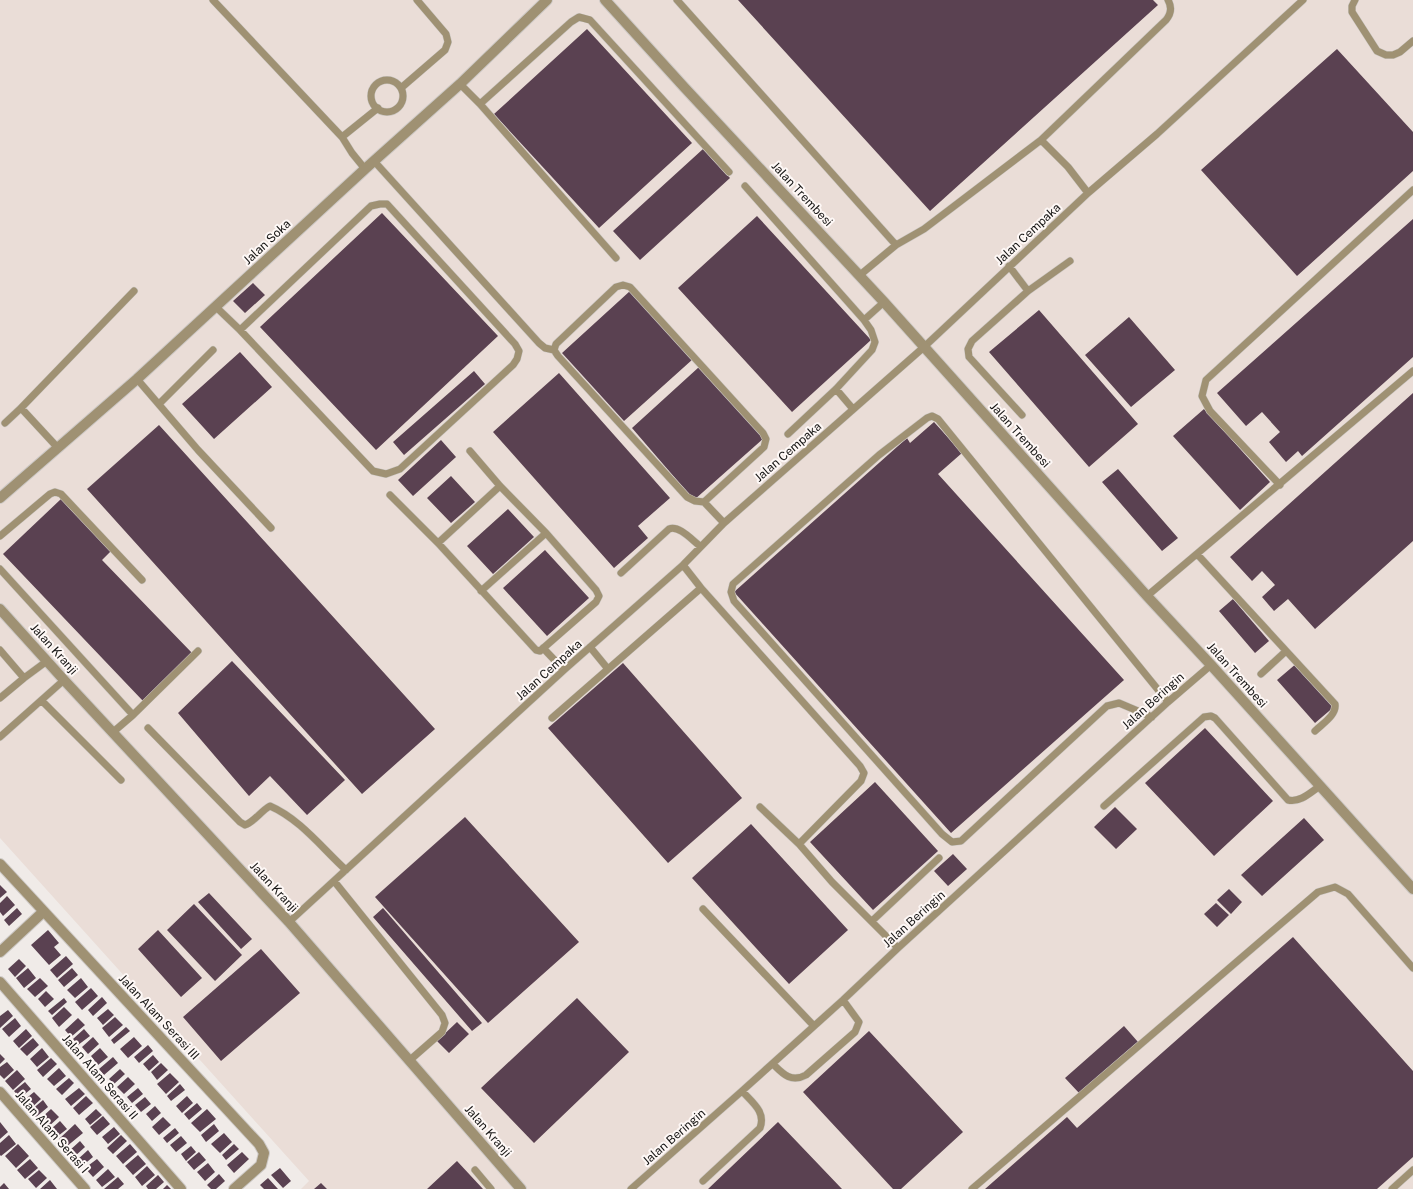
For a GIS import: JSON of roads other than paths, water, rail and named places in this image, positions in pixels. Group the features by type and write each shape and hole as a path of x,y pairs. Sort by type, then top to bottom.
{"street":[{"name":"Jalan Soka","path":"0,498 137,379 365,169 460,84 547,0"},
{"name":"Jalan Trembesi","path":"605,0 684,87 860,275 1147,596 1413,889"},
{"name":"Jalan Kranji","path":"0,609 112,733 290,922 521,1189"},
{"name":"Jalan Alam Serasi III","path":"0,864 259,1144 264,1153 261,1165 234,1189"},
{"path":"0,952 43,912"},
{"name":"Jalan Alam Serasi II","path":"0,982 181,1189"},
{"name":"Jalan Alam Serasi I","path":"0,1092 85,1189"}],"lane":[{"path":"401,88 445,50 448,42 446,34 417,0"},
{"path":"676,0 896,245"},
{"path":"860,275 896,245 924,229 1041,140 1170,16 1171,9 1168,0"},
{"name":"Jalan Cempaka","path":"290,922 564,670 683,565 724,523 924,347 1088,193 1157,134 1303,0"},
{"path":"1355,0 1352,6 1352,12 1377,50 1386,55 1392,55 1400,52 1413,41"},
{"path":"216,1 342,137 352,154 365,169"},
{"path":"480,104 570,22 579,17 590,20 729,172"},
{"path":"386,80 392,81 401,88 403,100 395,109 383,111 374,103 372,92 375,86 380,82 386,80"},
{"path":"460,84 480,104 616,258"},
{"path":"342,137 378,108"},
{"path":"1041,140 1068,167 1088,193"},
{"path":"374,161 539,343 545,348 554,350 687,497 695,501 704,502 724,523"},
{"path":"745,186 864,320 871,330 875,342 872,350 836,389 788,434"},
{"path":"1280,485 1210,411 1202,396 1206,380 1413,190"},
{"path":"216,306 373,471 386,474 400,469 508,370 517,359 519,351 515,344 388,204 371,206 240,330"},
{"path":"1022,415 969,357 968,349 972,341 1028,291 1070,261"},
{"path":"1009,266 1028,291"},
{"path":"554,350 556,344 616,287 624,285 630,287 763,433 766,439 764,447 704,502"},
{"path":"5,423 134,291"},
{"path":"864,320 884,302"},
{"path":"159,404 213,350"},
{"path":"1147,596 1413,371"},
{"path":"137,379 198,450 271,528"},
{"path":"836,389 853,408"},
{"path":"21,408 58,448"},
{"path":"1152,717 1119,703 1107,706 961,840 952,842 942,834 734,601 731,592 733,584 879,455 926,418 932,416 938,419 1168,702"},
{"path":"390,495 438,543 539,652 596,602 599,596 596,590 546,533 500,486 470,451"},
{"path":"438,543 500,486"},
{"path":"0,536 50,494 55,492 61,494 142,580"},
{"path":"621,574 672,527 677,528 700,546"},
{"path":"481,591 546,533"},
{"path":"1197,554 1335,704 1336,707 1334,713 1315,731"},
{"path":"683,565 701,588 860,766 864,773 861,780 799,844"},
{"path":"0,569 133,715"},
{"path":"552,718 701,588"},
{"path":"543,648 564,670"},
{"path":"590,648 608,669"},
{"path":"0,650 24,678"},
{"path":"112,733 133,715 198,651"},
{"path":"1261,674 1286,651"},
{"path":"0,698 47,661"},
{"name":"Jalan Beringin","path":"631,1189 773,1064 1168,702 1211,665"},
{"path":"0,737 64,680"},
{"path":"42,701 121,780"},
{"path":"1104,806 1204,717 1211,716 1215,718 1288,800 1300,800 1320,786"},
{"path":"148,728 240,822 245,825 249,824 270,806 276,808 305,829 346,870"},
{"path":"760,807 799,844 832,882 898,948"},
{"path":"872,921 939,858"},
{"path":"334,881 442,1015 445,1023 442,1032 410,1060"},
{"path":"972,1189 1318,892 1335,887 1348,894 1413,968"},
{"path":"703,909 814,1026"},
{"path":"773,1064 784,1074 793,1078 801,1078 855,1032 859,1022 843,1000"},
{"path":"703,1181 760,1128 762,1121 760,1113 754,1104 742,1092"},
{"path":"475,1170 492,1189"},
{"path":"1392,1189 1413,1170"}]}
